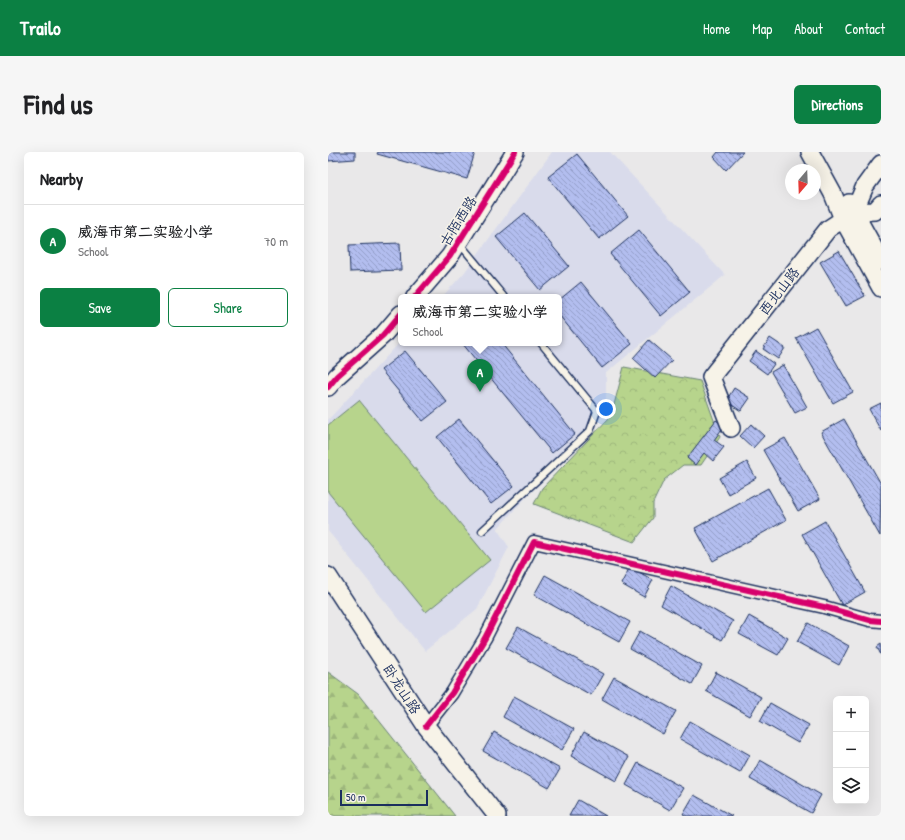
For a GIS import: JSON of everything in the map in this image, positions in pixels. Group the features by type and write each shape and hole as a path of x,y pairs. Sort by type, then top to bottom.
{"main road":[{"name":"古陌西路","path":"418,294 450,256 515,152"},
{"path":"810,152 833,194 881,261"},
{"path":"823,152 881,288"},
{"path":"849,216 865,186 881,164"},
{"path":"849,216 875,211 881,204"},
{"name":"西北山路","path":"731,428 711,377 828,229 849,216"},
{"path":"328,387 337,376 382,335 398,317"},
{"name":"卧龙山路","path":"328,576 426,726 497,816"}],"street":[{"path":"426,726 452,693 481,645 534,542 824,607 870,620 881,621"}],"lane":[{"path":"459,242 502,294"},
{"path":"482,531 590,431 597,411 544,346"}],"shaded area":[{"path":"552,152 610,152 725,275 606,373 606,411 497,529 509,547 477,609 425,651 328,531 328,420 398,344 398,346 562,346 562,294 445,294 464,273"}],"green space":[{"path":"624,367 700,381 720,437 701,465 683,465 664,480 653,503 653,518 634,542 534,504 542,488 611,416"},
{"path":"359,400 490,560 426,612 328,492 328,425"},
{"path":"328,672 358,694 455,816 328,816"}],"building":[{"path":"328,152 355,152 355,159 328,161"},
{"path":"378,152 475,152 467,179 377,154"},
{"path":"718,152 743,152 726,170 714,157"},
{"path":"577,154 628,216 599,239 548,177"},
{"path":"525,213 569,266 540,290 496,237"},
{"path":"639,230 690,292 661,316 610,254"},
{"path":"400,243 401,270 350,272 349,245"},
{"path":"839,251 865,296 846,306 820,262"},
{"path":"581,282 632,344 602,368 562,319 562,298"},
{"path":"816,327 853,392 833,403 796,338"},
{"path":"770,338 785,348 778,359 763,349"},
{"path":"649,340 672,360 655,378 633,358"},
{"path":"464,346 503,346 575,434 552,453"},
{"path":"405,351 447,402 423,421 381,370"},
{"path":"756,351 774,364 767,374 749,361"},
{"path":"783,365 807,407 795,413 771,372"},
{"path":"734,388 750,398 741,411 726,401"},
{"path":"881,403 881,431 869,409"},
{"path":"459,419 514,486 491,504 437,437"},
{"path":"844,419 881,484 880,536 821,432"},
{"path":"716,420 724,426 714,440 724,447 713,461 704,453 695,465 687,458"},
{"path":"751,424 764,436 753,448 740,436"},
{"path":"785,438 820,499 798,511 763,450"},
{"path":"747,462 756,478 728,494 719,478"},
{"path":"768,488 786,520 713,561 695,528"},
{"path":"825,521 865,592 842,605 802,534"},
{"path":"630,567 653,580 644,597 621,584"},
{"path":"545,575 630,622 619,642 534,595"},
{"path":"671,586 733,621 722,640 661,605"},
{"path":"749,616 788,638 778,655 739,634"},
{"path":"808,623 849,646 839,665 797,642"},
{"path":"518,627 603,674 591,695 506,648"},
{"path":"640,631 702,666 692,684 630,649"},
{"path":"881,644 881,655 877,647"},
{"path":"716,672 761,697 750,716 706,691"},
{"path":"614,677 676,711 663,734 602,699"},
{"path":"514,696 574,729 562,750 503,717"},
{"path":"770,703 809,725 798,743 760,721"},
{"path":"690,721 750,755 740,773 680,739"},
{"path":"494,732 560,769 549,788 483,751"},
{"path":"584,732 629,757 616,781 571,756"},
{"path":"760,760 821,795 811,813 750,779"},
{"path":"638,763 683,788 670,810 626,785"},
{"path":"694,795 732,816 687,816 683,814"},
{"path":"578,800 606,816 569,816"}],"cycle path":[{"path":"418,294 450,256 515,152"},
{"path":"328,387 337,376 383,335 398,318"},
{"path":"426,726 452,693 485,638 534,542 824,607 870,620 881,621"}],"place":[{"name":"威海市第二实验小学","path":"480,392"}]}
